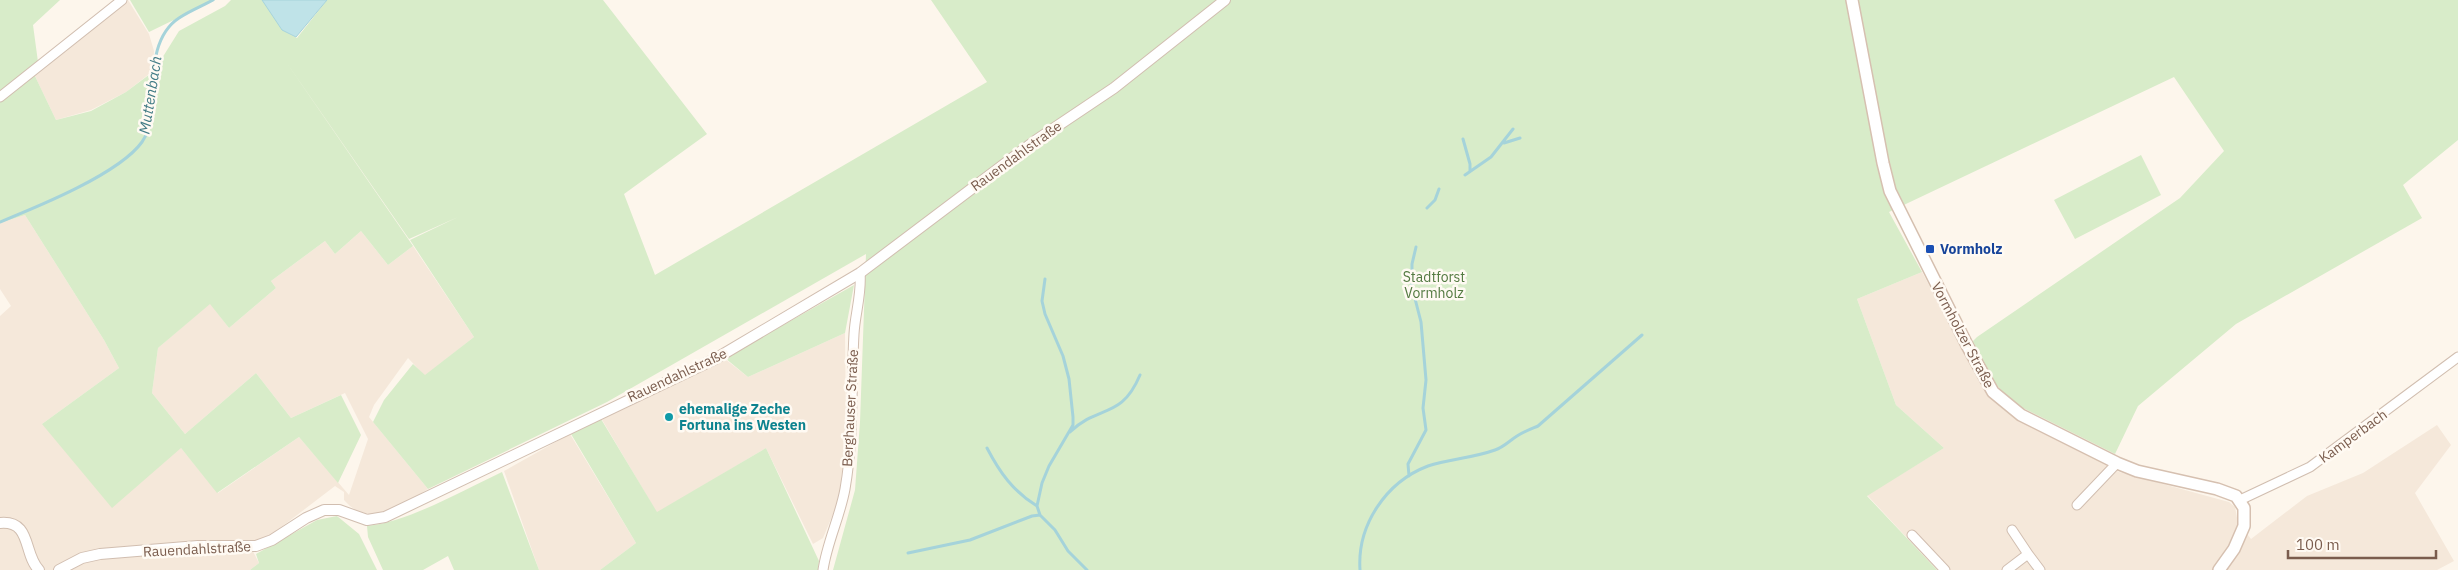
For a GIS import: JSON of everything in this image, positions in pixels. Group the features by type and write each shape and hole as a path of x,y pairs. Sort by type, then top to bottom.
{"main road":[{"name":"Vormholzer Straße","path":"1852,0 1890,191 1981,372 1996,396 2014,410 2045,428 2137,471 2231,493 2240,500"},
{"path":"2218,570 2234,549 2244,526 2245,514 2240,500"}],"street":[{"path":"0,96 122,0"},
{"name":"Rauendahlstraße","path":"59,570 82,558 100,554 198,546 256,546 272,540 306,518 324,510 339,510 367,520 394,514 495,462 714,358 860,273 1035,141 1114,88 1225,0"},
{"name":"Berghauser Straße","path":"823,570 829,540 843,498 849,461 853,418 854,335 860,273"},
{"name":"Kamperbach","path":"2240,500 2310,467 2458,357"},
{"path":"2077,505 2117,462"},
{"path":"0,523 12,524 20,529 26,538 34,563 39,570"},
{"path":"2012,530 2040,570"},
{"path":"1912,535 1945,570"},
{"path":"2007,570 2028,554"}],"shaded area":[{"path":"128,0 149,34 154,51 153,71 126,92 91,110 56,120 34,74"},
{"path":"25,215 104,340 119,368 42,424 181,448 218,493 299,437 349,495 368,439 345,393 291,418 256,373 185,434 152,393 158,348 210,303 229,328 276,288 271,281 325,241 335,254 361,231 388,265 413,246 474,337 425,376 408,358 374,405 369,417 428,489 404,504 379,513 369,514 357,511 350,506 344,500 344,492 335,486 267,538 248,542 259,563 250,570 0,570 0,316 11,306 0,289 0,223"},
{"path":"1922,272 1978,378 1994,401 2004,410 2119,472 2229,502 2235,507 2238,523 2251,539 2307,496 2363,473 2437,425 2451,445 2415,493 2454,561 2437,570 1937,570 1867,495 1944,448 1896,405 1857,299"},
{"path":"845,333 846,434 839,500 823,538 813,544 766,448 657,513 601,418 725,359 748,377"},
{"path":"570,434 636,543 600,570 539,570 504,471"}],"green space":[{"path":"0,0 60,0 33,25 38,62 0,92"},
{"path":"130,0 215,0 149,32"},
{"name":"Stadtforst Vormholz","path":"231,0 262,0 282,30 297,38 327,0 603,0 707,134 624,194 655,275 987,82 931,0 2458,0 2458,140 2403,185 2422,218 2236,324 2138,406 2115,454 2011,402 1990,377 1971,343 1977,337 2180,198 2224,151 2174,77 1889,212 1922,272 1857,299 1896,405 1944,448 1867,496 1937,570 833,570 855,490 860,422 866,254 607,402 428,489 373,422 384,400 413,364 425,375 474,337 410,240 458,217 409,239 284,59 413,246 388,265 361,231 335,254 325,241 271,281 276,288 229,328 210,304 158,348 152,393 185,434 256,373 291,418 341,395 361,435 338,483 299,437 217,493 181,448 112,508 42,424 119,368 104,340 25,215 0,223 0,101 34,74 56,120 91,111 126,92 154,71 179,31 225,6"},
{"path":"2141,155 2161,195 2075,239 2054,200"},
{"path":"854,285 845,333 748,377 725,358"},
{"path":"601,419 657,512 766,448 819,561 818,570 600,570 636,543 571,434"},
{"path":"502,472 539,570 454,570 448,556 423,570 383,570 368,537 367,526 418,512"},
{"path":"337,516 359,534 377,570 250,570 259,563 256,554 317,520"}],"water":[{"path":"262,0 327,0 296,37 282,30"}],"waterway":[{"name":"Muttenbach","path":"0,222 35,208 76,188 115,166 131,154 142,142 147,131 151,109 155,59 163,36 179,18 213,0"},
{"path":"1465,175 1491,157 1513,129"},
{"path":"1504,143 1520,138"},
{"path":"1463,139 1470,171"},
{"path":"1427,208 1435,200 1439,189"},
{"path":"1409,476 1408,464 1426,430 1423,408 1426,380 1421,322 1412,287 1412,264 1416,247"},
{"path":"1045,279 1042,301 1045,314 1063,356 1069,379 1073,425 1049,466 1042,483 1037,506 1040,515 1055,530 1068,551 1087,570"},
{"path":"1360,570 1360,553 1363,537 1369,522 1377,507 1399,483 1413,473 1428,466 1498,449 1519,435 1538,426 1642,335"},
{"path":"1070,432 1081,423 1109,410 1125,399 1140,375"},
{"path":"987,448 997,466 1014,488 1037,506"},
{"path":"908,553 970,540 1032,516 1040,515"}],"place":[{"name":"Vormholz","path":"1930,249"},
{"name":"ehemalige Zeche Fortuna ins Westen","path":"669,417"}]}
